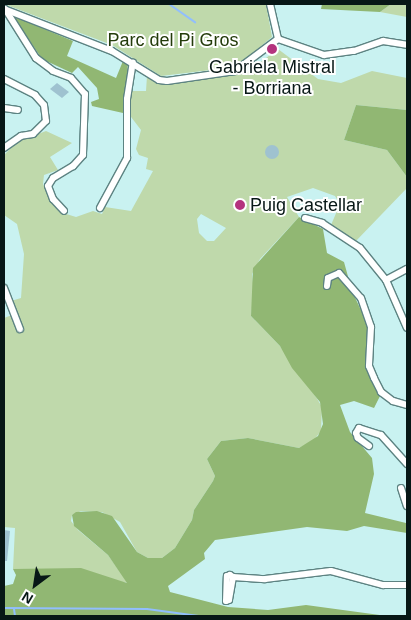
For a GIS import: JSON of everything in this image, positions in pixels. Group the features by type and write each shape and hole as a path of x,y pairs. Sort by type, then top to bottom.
{"street":[{"path":"270,4 278,39"},
{"path":"4,9 133,62 159,80 167,81 225,73 246,64 278,39"},
{"path":"4,9 36,58 53,71 71,78 85,94 88,104 83,155 73,166 53,178 48,186 53,199 64,211"},
{"path":"278,39 324,55 354,51 383,41 407,45"},
{"path":"100,208 127,158 127,100 133,62"},
{"path":"4,79 35,95 44,105 46,121 34,134 21,136 4,148"},
{"path":"4,108 18,110"},
{"path":"305,218 322,223 360,248 386,280 407,328"},
{"path":"386,280 407,268"},
{"path":"327,286 328,278 339,273 361,298 371,327 369,366 374,378 381,392 407,405"},
{"path":"4,288 20,329"},
{"path":"368,446 358,438 356,433 360,428 381,434 407,464"},
{"path":"401,488 407,506"},
{"path":"233,577 265,579 332,571 382,585 407,585"}],"green space":[{"name":"Parc del Pi Gros","path":"4,4 266,4 272,37 236,67 161,76 112,45"},
{"path":"322,4 391,4 380,12 321,9"},
{"path":"391,4 407,4 407,17 380,12"},
{"path":"13,16 73,41 67,56 116,78 123,61 128,64 123,113 92,106 91,102 99,99 97,88 78,67 72,73 42,59"},
{"path":"278,49 318,79 341,83 372,71 407,78 407,110 356,105 344,140 387,150 407,177 407,188 355,242 331,225 340,204 335,196 313,188 287,197 299,217 260,259 252,274 254,291 251,316 280,346 316,397 322,407 321,431 313,441 299,448 248,438 221,441 207,459 215,476 213,481 194,510 192,520 175,548 162,558 148,558 137,552 120,522 102,512 81,511 72,515 71,521 78,530 108,555 128,583 49,569 13,569 15,528 4,527 4,318 15,314 11,301 21,298 24,254 17,224 4,215 4,155 17,142 46,131 72,143 50,157 58,170 44,175 43,184 52,203 63,213 76,217 93,211 102,214 105,207 131,211 153,171 146,169 148,158 139,155 136,149 141,130 128,113 131,91 146,91 147,76 161,83 171,84 246,73","holes":["201,214 226,228 214,241 207,241 199,233 197,219"]},
{"path":"356,105 407,110 407,177 387,150 344,140"},
{"path":"299,217 323,229 327,253 344,262 352,291 367,323 370,379 380,396 374,408 354,401 340,405 350,432 372,458 374,474 365,513 406,523 407,533 364,526 347,531 307,527 215,540 204,553 205,559 168,586 170,592 228,607 268,610 306,605 387,616 4,616 4,586 13,584 16,575 13,569 81,568 127,583 108,555 74,526 72,515 76,512 97,511 112,516 137,552 148,558 162,558 175,548 192,520 194,510 213,481 215,476 207,459 221,441 248,438 299,448 318,436 323,424 320,402 292,368 280,346 251,316 253,268"}],"building":[{"path":"57,83 69,92 62,98 50,89"},
{"path":"269,145 275,145 279,152 275,159 269,159 265,155 265,149"},
{"path":"4,530 10,531 7,561 4,561"}],"waterway":[{"path":"169,4 195,22"},
{"path":"4,608 147,609 199,616"},
{"path":"14,609 15,616"}],"place":[{"name":"Gabriela Mistral - Borriana","path":"272,49"},
{"name":"Puig Castellar","path":"240,205"}]}
